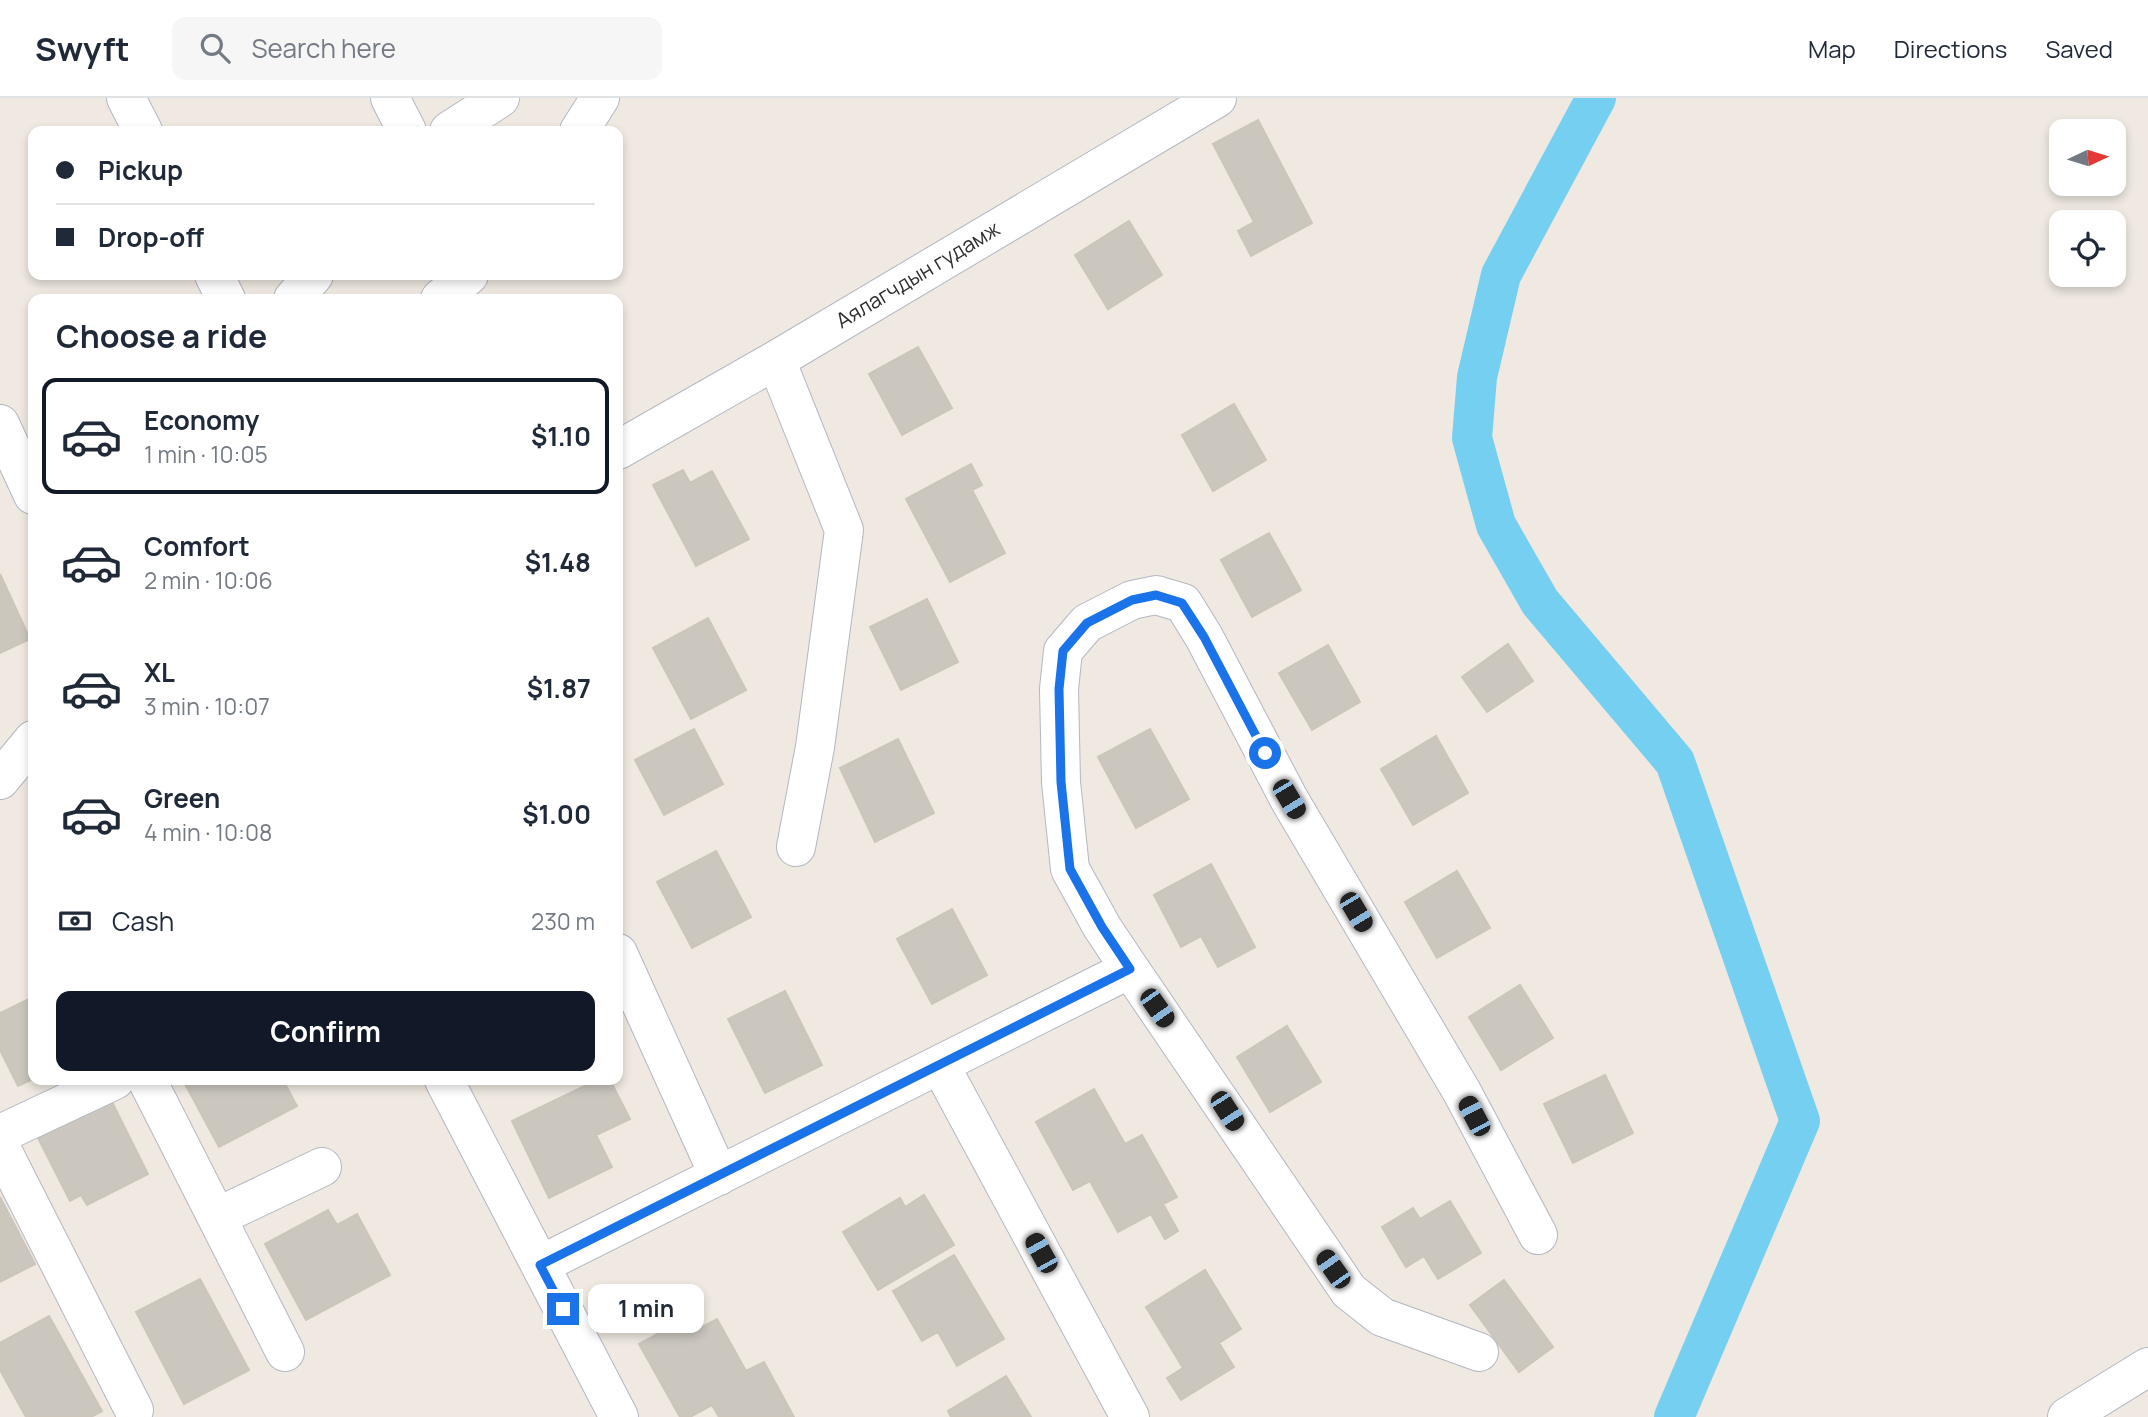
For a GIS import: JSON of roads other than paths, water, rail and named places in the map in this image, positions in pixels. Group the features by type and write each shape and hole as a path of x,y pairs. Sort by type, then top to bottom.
{"street":[{"path":"126,98 140,126"},
{"path":"390,98 404,126"},
{"path":"457,126 500,98"},
{"path":"582,126 600,98"},
{"name":"Аялагчдын гудамж","path":"623,447 776,360 1217,98"},
{"path":"297,294 310,280"},
{"path":"446,294 462,280"},
{"path":"776,360 844,530 815,747 796,847"},
{"path":"0,424 28,484"},
{"path":"1479,1352 1382,1317 1349,1291 1102,927 1070,869 1061,782 1059,689 1063,651 1087,623 1132,600 1156,595 1182,603 1204,637 1289,799 1462,1092 1538,1235"},
{"path":"0,780 28,746"},
{"path":"0,780 28,768"},
{"path":"623,964 719,1176"},
{"path":"540,1265 1130,969"},
{"path":"940,1065 1130,1417"},
{"path":"0,1134 104,1085"},
{"path":"151,1085 285,1352"},
{"path":"447,1085 619,1417"},
{"path":"0,1146 134,1410"},
{"path":"217,1217 322,1167"},
{"path":"2067,1417 2148,1367"}],"waterway":[{"path":"1596,98 1501,275 1477,377 1472,438 1496,525 1540,602 1675,762 1800,1121 1674,1417"}]}
